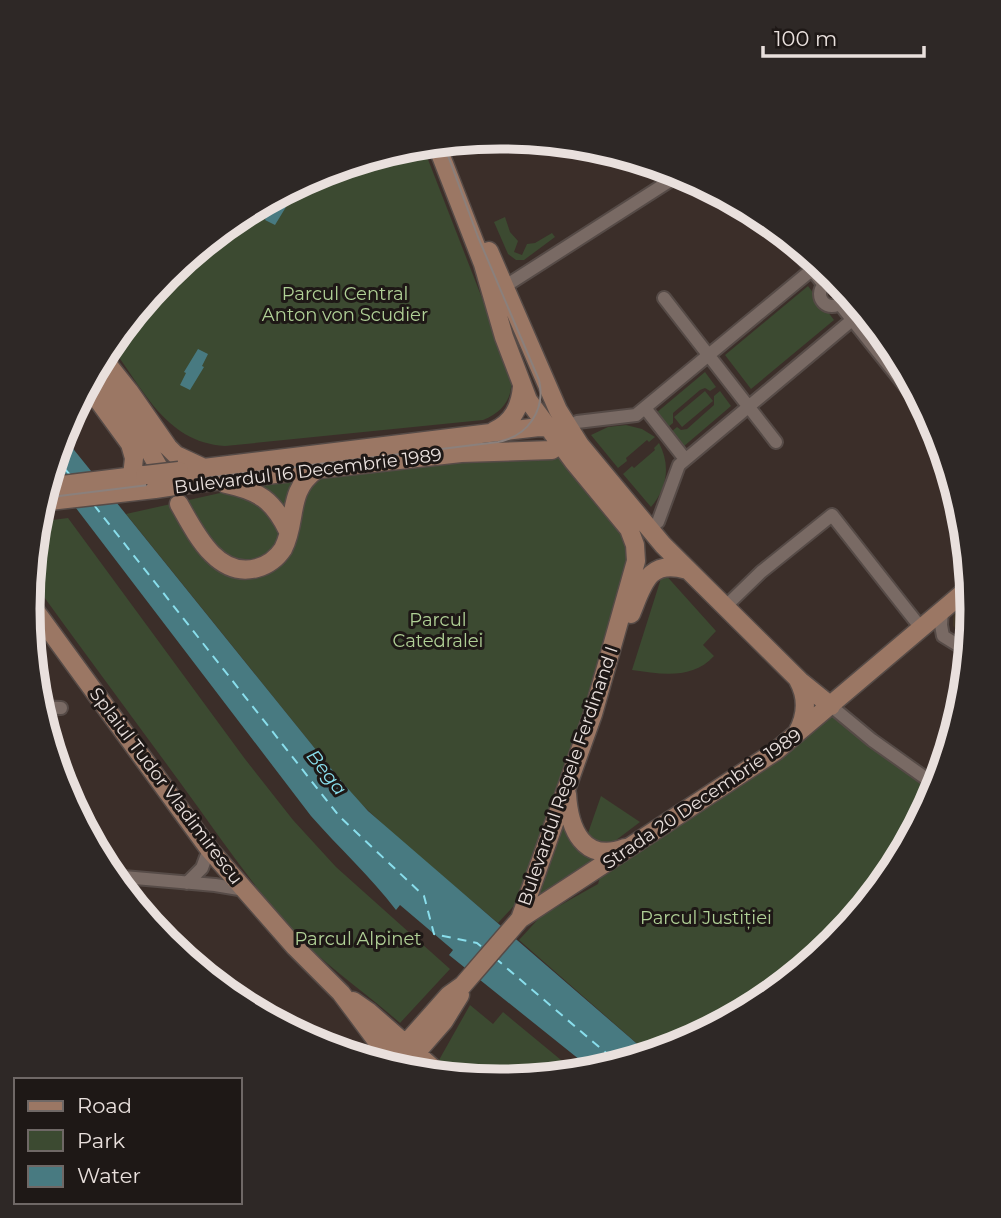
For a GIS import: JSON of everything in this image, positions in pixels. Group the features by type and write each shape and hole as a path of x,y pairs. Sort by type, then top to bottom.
{"main road":[{"name":"Bulevardul Regele Ferdinand I","path":"452,152 504,287 567,436 629,529 635,545 636,561 614,642 567,790 520,919"},
{"name":"Bulevardul Regele Ferdinand I","path":"440,153 483,264 504,337 528,400 567,436 687,570 791,672 831,706"},
{"path":"109,367 168,447 210,475 264,497 282,518 288,531"},
{"path":"101,381 138,431 141,479"},
{"path":"484,434 507,424 521,401 522,387"},
{"path":"94,394 130,444 141,479"},
{"name":"Bulevardul 16 Decembrie 1989","path":"55,495 141,479 210,475 484,434 567,436"},
{"name":"Bulevardul 16 Decembrie 1989","path":"210,475 316,470 461,453 554,449 567,436"},
{"path":"179,504 211,553 223,562 244,569 255,569 275,559 282,549 299,487 316,470"},
{"path":"614,642 623,635 641,588 653,572 661,567 687,570"},
{"name":"Strada 20 Decembrie 1989","path":"520,919 786,744 961,595"},
{"name":"Splaiul Tudor Vladimirescu","path":"40,617 209,849 295,947 341,993 390,1056"},
{"path":"786,744 799,728 806,709 803,690 791,672"},
{"path":"567,790 571,824 583,842 594,849 608,852 634,843"},
{"path":"404,1059 449,995 463,985 520,919"},
{"name":"Splaiul Tudor Vladimirescu","path":"341,993 369,1012 427,1063"}],"street":[{"path":"504,287 669,181"},
{"path":"567,436 636,415 705,352 808,267"},
{"path":"820,279 824,285 820,294 823,302 830,306 839,303 898,378"},
{"path":"664,298 776,442"},
{"path":"658,522 679,465 856,317"},
{"path":"645,408 685,459"},
{"path":"725,607 761,572 832,515 921,628"},
{"path":"942,610 943,636 959,646"},
{"path":"831,706 872,740 928,780"},
{"path":"51,708 61,708"},
{"path":"187,883 202,868 209,849"},
{"path":"128,880 245,890"}],"shaded area":[{"path":"961,605 960,632 953,626 954,611"}],"green space":[{"name":"Parcul Central Anton von Scudier","path":"426,155 510,370 510,394 498,412 483,420 225,446 204,442 186,434 170,423 117,355 154,306 197,263 245,226 297,196 381,164"},
{"path":"505,217 510,232 518,241 514,252 522,255 527,244 535,243 552,233 555,237 524,260 516,260 508,254 494,222"},
{"path":"808,286 834,320 751,389 725,355"},
{"path":"705,372 716,387 710,391 705,388 700,390 673,413 673,423 667,428 656,413"},
{"path":"705,391 713,401 682,427 674,417"},
{"path":"720,391 731,406 683,447 671,432 677,427 681,430 687,429 714,405 714,396"},
{"path":"626,425 642,429 655,437 649,442 647,440 618,468 591,435 608,427"},
{"path":"659,443 665,460 666,476 661,492 651,507 623,474 655,450"},
{"name":"Parcul Catedralei","path":"557,454 629,529 638,587 522,897 498,923 394,835 354,797 126,514 328,469"},
{"name":"Parcul Alpinet","path":"68,518 293,820 336,867 450,969 400,1023 315,953 288,926 232,855 41,592 49,520"},
{"path":"663,572 716,631 703,645 714,656 696,669 676,674 632,670"},
{"name":"Parcul Justiției","path":"829,708 927,782 899,839 866,889 804,955 731,1008 677,1034 641,1047 519,940 541,916 598,884 603,866"},
{"path":"601,796 640,822 607,847 587,836"},
{"path":"564,816 568,838 600,858 531,907"},
{"path":"470,1005 493,1024 503,1012 566,1064 500,1069 445,1066 439,1060"}],"water":[{"path":"289,202 275,225 265,220 269,211"},
{"path":"198,349 208,354 202,366 204,367 190,390 180,385 186,373 184,372"},
{"name":"Bega","path":"71,446 368,811 641,1047 582,1061 449,955 453,950 400,905 396,910 311,816 58,484"}],"ferry route":[{"path":"63,467 71,476"},
{"path":"94,505 339,816 424,896 434,934 477,943 483,948"},
{"path":"495,958 610,1056"}],"tram line":[{"path":"54,497 498,442 509,439 526,428 540,402 539,380 478,237 447,152"}]}
